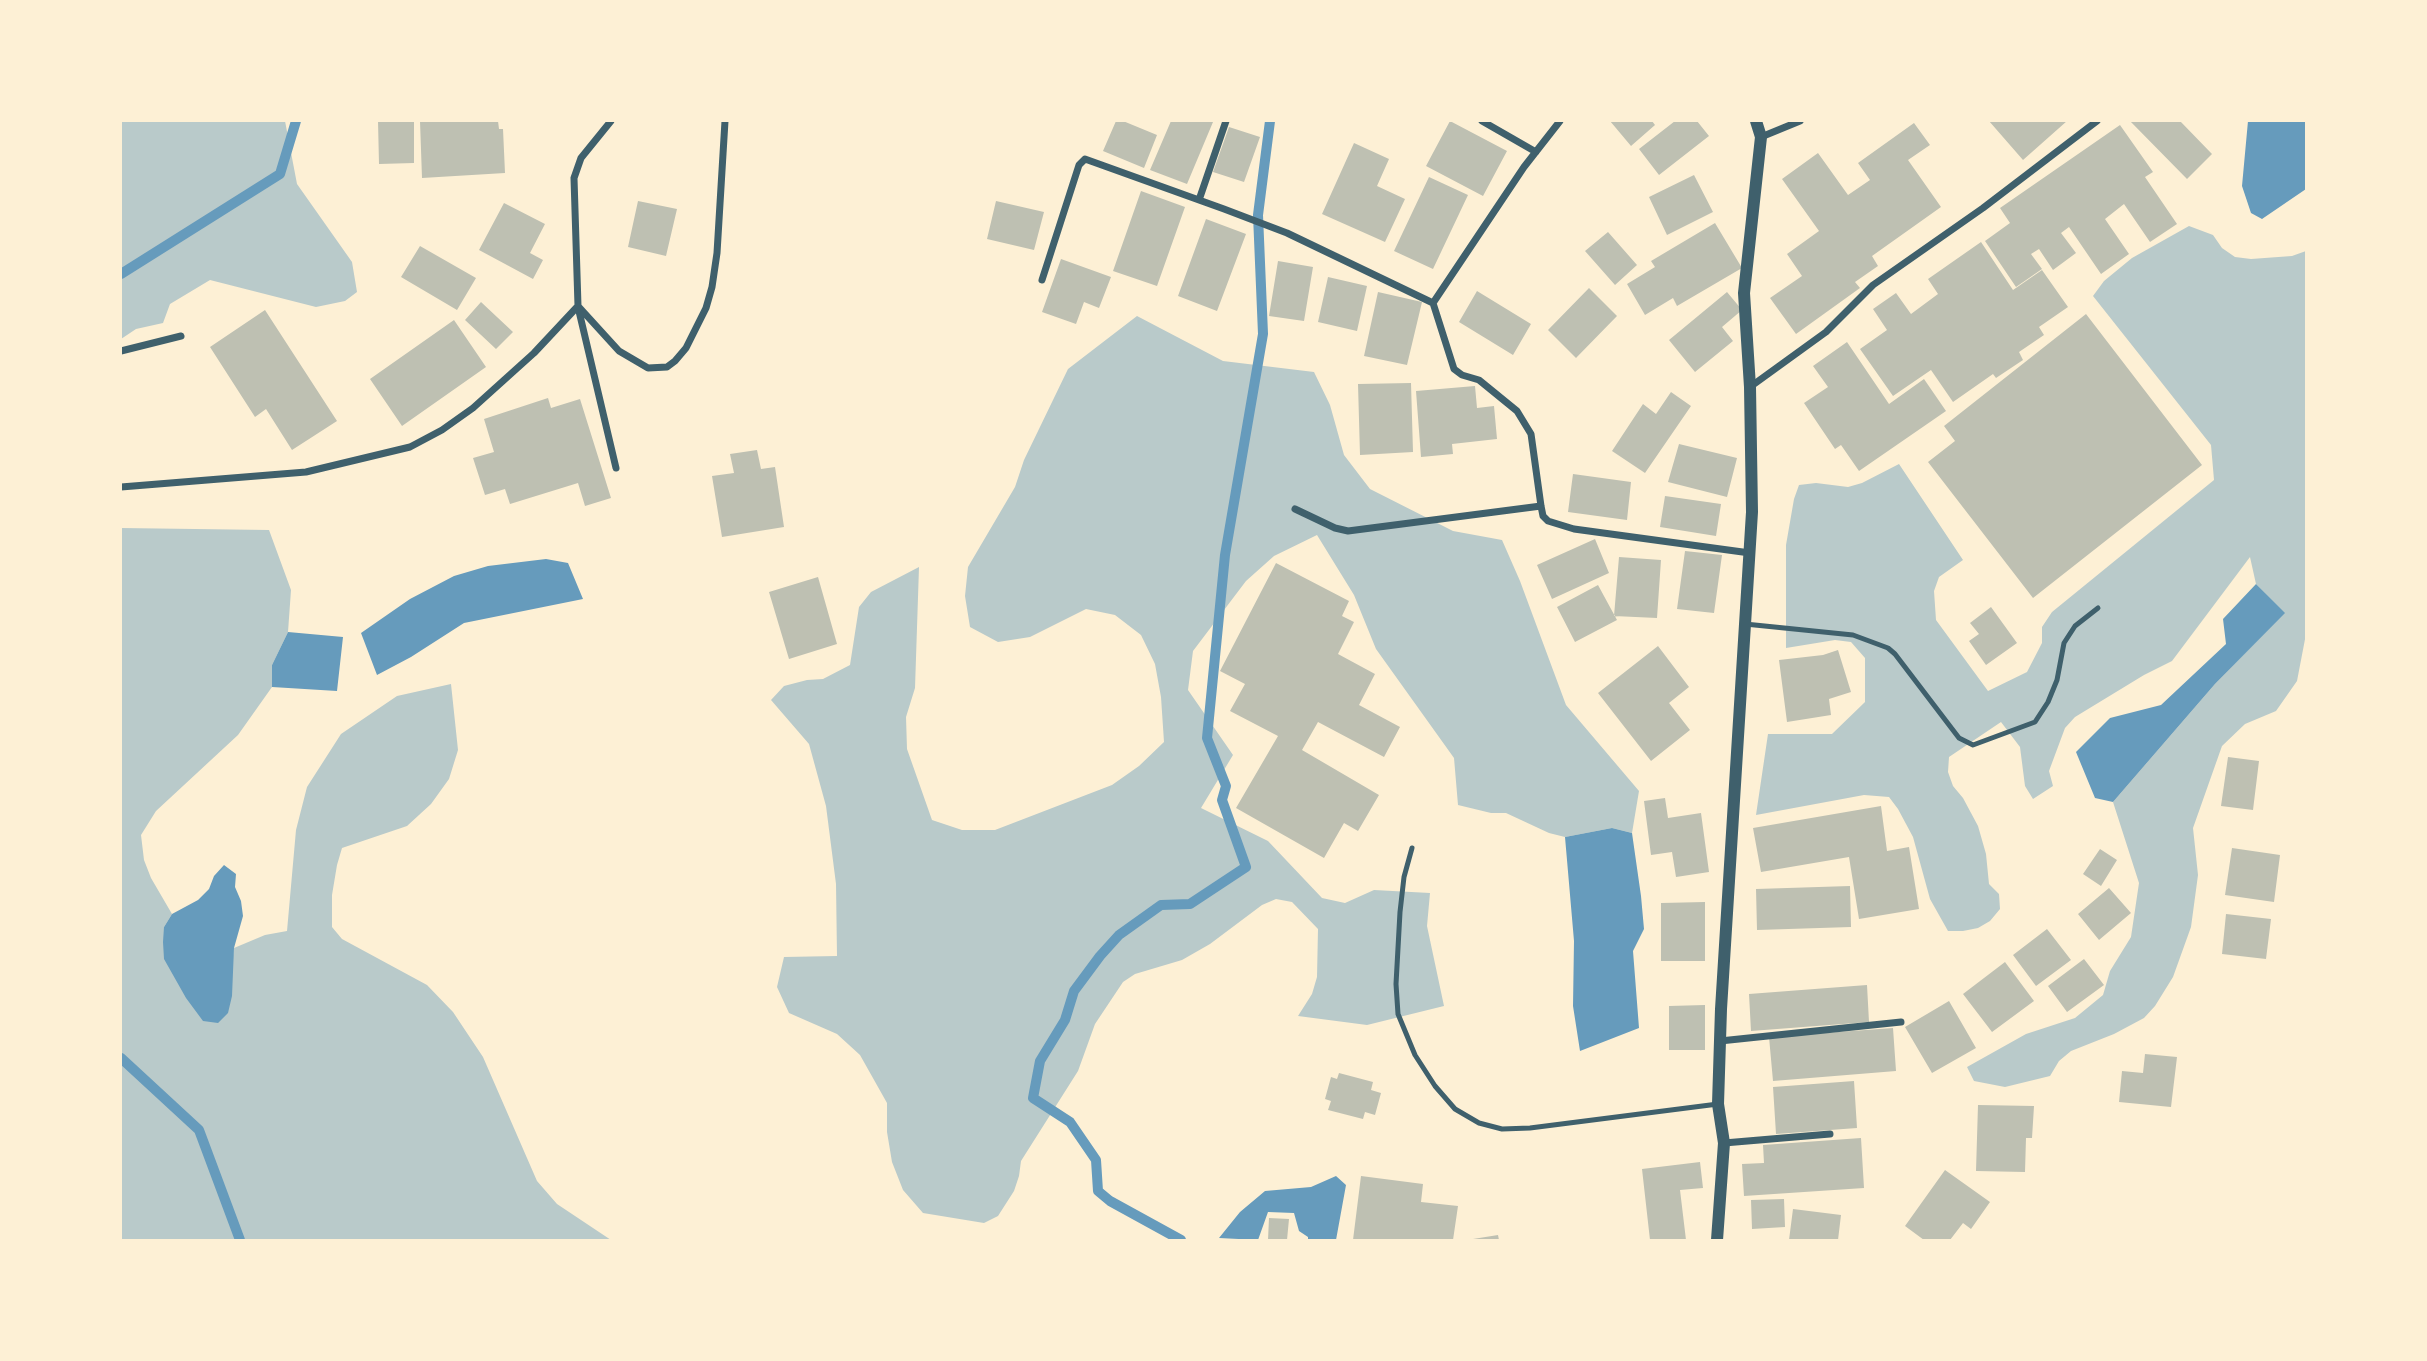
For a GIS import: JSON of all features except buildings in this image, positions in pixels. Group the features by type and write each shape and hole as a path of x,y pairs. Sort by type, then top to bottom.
{"street":[{"path":"611,121 580,158 574,178 578,306 616,468"},
{"path":"578,306 619,351 648,368 667,367 686,348 706,307 712,287 717,253 725,121"},
{"path":"1199,200 1226,121"},
{"path":"1482,121 1536,152"},
{"path":"1433,303 1560,121"},
{"path":"1717,1240 1724,1143 1718,1104 1720,1041 1752,512 1750,387 1744,293 1761,137 1756,121"},
{"path":"1761,137 1800,121"},
{"path":"1750,387 1826,332 1873,285 1983,208 2096,121"},
{"path":"1042,280 1079,165 1088,159 1287,233 1433,303 1454,369 1462,375 1479,380 1517,411 1531,434 1541,506 1543,516 1548,522 1564,528 1750,553"},
{"path":"121,487 306,471 410,447 442,430 492,392 534,354 578,306"},
{"path":"121,351 181,336"},
{"path":"1295,509 1335,528 1348,531 1541,506"},
{"path":"1720,1041 1901,1023"},
{"path":"1724,1143 1830,1134"}],"lane":[{"path":"1745,624 1853,635 1888,648 1959,738 1973,745 2035,722 2048,702 2057,680 2064,643 2075,626 2098,608"},
{"path":"1412,848 1404,877 1400,912 1396,985 1398,1014 1415,1055 1435,1086 1455,1109 1479,1124 1502,1129 1530,1128 1718,1104"}],"shaded area":[{"path":"121,121 285,121 297,184 352,262 357,292 345,301 316,307 210,280 170,304 163,323 136,329 121,339"},
{"path":"2189,226 2213,235 2222,248 2235,257 2251,259 2292,256 2306,251 2306,634 2297,681 2276,711 2245,724 2222,746 2193,828 2198,875 2191,927 2173,977 2155,1006 2144,1018 2114,1034 2071,1051 2059,1061 2050,1076 2005,1087 1974,1081 1967,1067 2026,1034 2075,1018 2103,995 2110,971 2131,937 2139,883 2113,802 2215,684 2284,613 2256,584 2250,557 2172,661 2075,717 2065,728 2049,771 2053,786 2033,799 2025,786 2020,747 2001,722 1949,757 1948,772 1953,786 1963,798 1978,826 1986,854 1989,884 1999,894 2000,909 1990,921 1978,928 1948,931 1930,899 1913,837 1889,797 1864,795 1756,815 1768,734 1832,734 1865,702 1865,658 1851,642 1835,640 1786,648 1786,545 1794,499 1799,485 1816,483 1848,487 1862,483 1899,464 1963,560 1939,577 1934,591 1936,620 1988,691 2027,672 2042,643 2042,627 2052,612 2214,480 2211,445 2093,296 2104,281 2132,258"},
{"path":"1137,316 1223,361 1314,372 1330,405 1344,455 1370,489 1453,531 1502,540 1566,705 1639,791 1632,833 1612,828 1565,837 1549,833 1506,813 1491,813 1458,805 1454,758 1376,649 1354,595 1317,535 1274,556 1246,581 1193,651 1188,690 1233,755 1201,808 1268,841 1322,898 1345,903 1374,890 1430,893 1427,926 1444,1006 1367,1025 1298,1016 1312,994 1317,977 1318,929 1292,902 1276,899 1262,905 1210,944 1182,960 1135,974 1123,982 1095,1024 1078,1071 1021,1161 1014,1191 998,1216 984,1223 923,1213 903,1190 892,1162 887,1132 887,1103 860,1055 837,1034 789,1013 777,987 784,957 837,956 836,884 826,806 809,744 771,700 784,686 823,679 850,665 859,607 871,592 919,567 915,688 906,717 907,749 932,820 962,830 995,830 1112,785 1139,766 1164,742 1161,697 1155,664 1141,635 1115,615 1086,609 1030,637 998,642 970,627 965,596 968,567 1015,487 1024,460 1068,369"},
{"path":"121,528 269,530 291,590 288,632 272,665 272,687 238,735 156,811 141,835 144,860 151,878 172,914 164,927 232,963 234,948 265,935 287,931 296,830 307,787 341,734 397,696 451,684 458,750 449,779 431,804 407,826 342,848 332,895 332,927 342,939 427,985 453,1012 483,1057 537,1181 557,1204 611,1240 121,1240"}],"water":[{"path":"2248,121 2306,121 2306,189 2262,219 2251,213 2242,186"},
{"path":"546,559 568,563 583,599 464,623 377,675 361,633 410,599 454,576 488,566"},
{"path":"2256,584 2285,613 2215,684 2113,802 2095,798 2076,752 2110,718 2161,705 2226,644 2223,619"},
{"path":"288,632 343,637 337,691 272,687 272,665"},
{"path":"1612,828 1632,833 1641,896 1644,929 1633,951 1639,1028 1580,1051 1573,1006 1574,941 1565,837"},
{"path":"224,865 236,874 235,887 243,916 234,948 232,996 228,1013 218,1023 203,1021 186,998 164,959 163,942 164,927 172,914 198,900 209,889 214,876"},
{"path":"1336,1176 1346,1185 1336,1240 1308,1240 1308,1237 1299,1231 1294,1213 1268,1212 1258,1240 1219,1238 1240,1212 1265,1191 1311,1187"}],"waterway":[{"path":"121,274 280,174 296,121"},
{"path":"1181,1240 1110,1201 1098,1191 1096,1160 1070,1122 1033,1098 1040,1061 1065,1020 1074,991 1119,935 1161,905 1190,904 1246,867 1222,800 1226,786 1207,738 1225,555 1263,334 1258,215 1270,121"},
{"path":"121,1058 199,1130 240,1240"}]}
